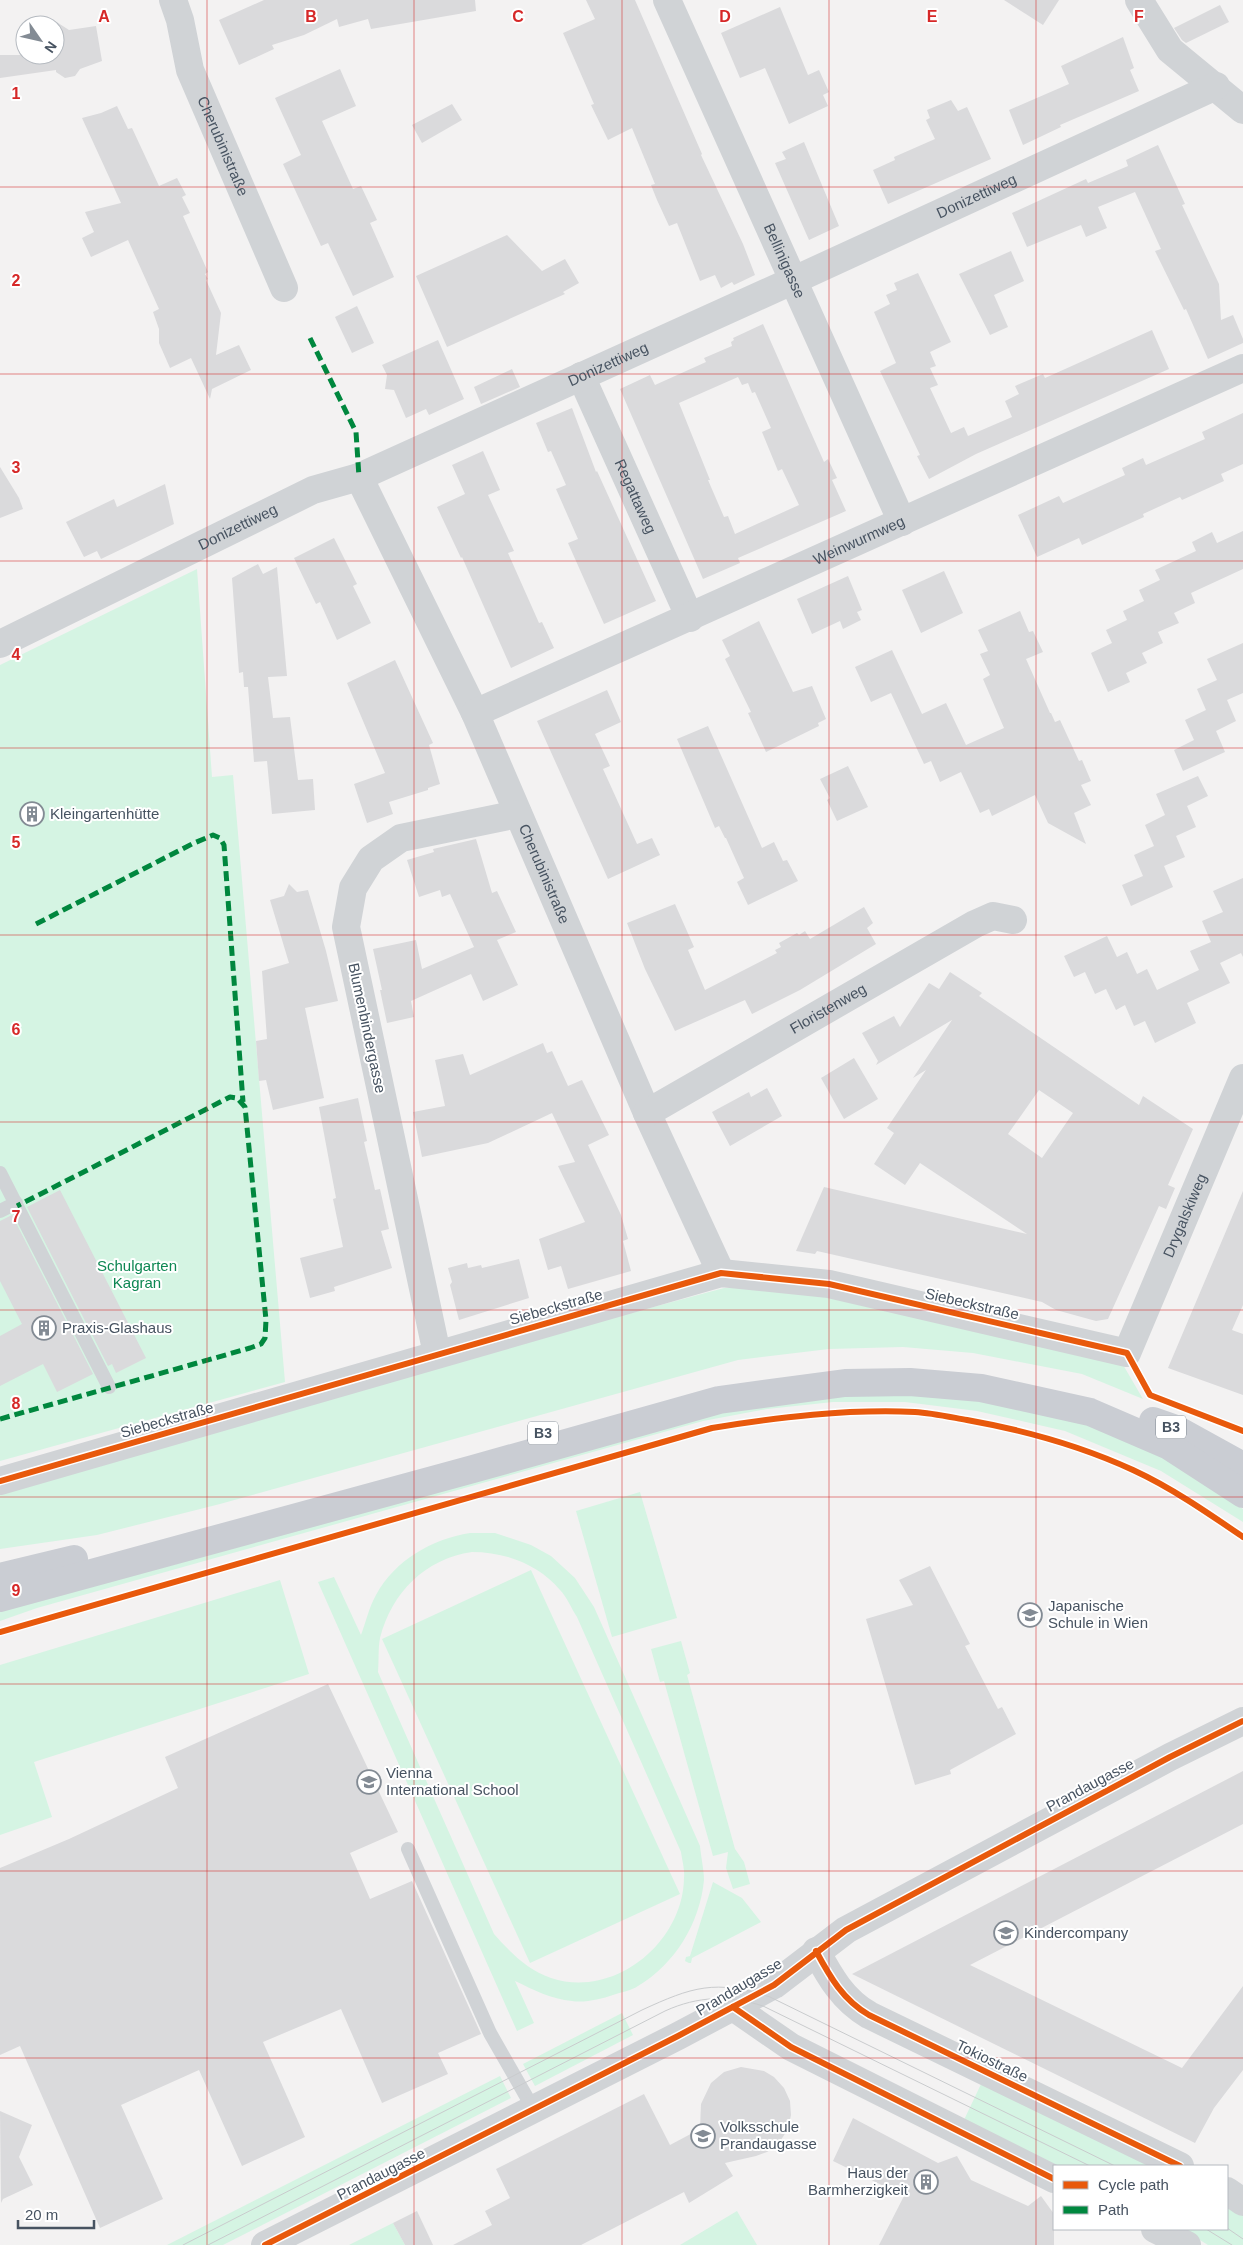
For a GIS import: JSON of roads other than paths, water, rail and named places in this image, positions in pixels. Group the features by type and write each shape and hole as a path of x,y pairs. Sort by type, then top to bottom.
{"main road":[{"name":"B3","path":"0,1577 240,1519 713,1385 846,1367 908,1367 982,1374 1092,1407 1176,1429 1243,1466"},
{"name":"B3","path":"0,1598 719,1400 845,1383 910,1382 981,1388 1092,1407 1169,1446 1243,1494"}],"street":[{"name":"Cherubinistraße","path":"173,0 180,20 190,70 284,288"},
{"name":"Bellinigasse","path":"667,0 902,522"},
{"path":"1139,0 1170,50 1243,110"},
{"name":"Donizettiweg","path":"0,644 313,490 359,476 792,281 1216,86"},
{"name":"Weinwurmweg","path":"475,713 1243,368"},
{"name":"Regattaweg","path":"581,376 690,618"},
{"name":"Cherubinistraße","path":"359,476 475,713 647,1113 721,1273"},
{"name":"Blumenbindergasse","path":"437,1354 346,926 353,888 371,859 401,838 518,814"},
{"name":"Floristenweg","path":"647,1113 975,924 993,916 1014,920"},
{"name":"Drygalskiweg","path":"1127,1353 1243,1078"},
{"name":"Siebeckstraße","path":"0,1481 721,1273 829,1284 1127,1353"},
{"name":"Prandaugasse","path":"265,2245 534,2110 733,2007 774,1984 846,1930 1170,1757 1243,1721"},
{"name":"Tokiostraße","path":"816,1951 837,1987 852,2004 869,2015 1178,2165"},
{"path":"733,2007 791,2047 1053,2178"},
{"path":"1228,2192 1243,2202"},
{"path":"1157,2230 1185,2244"}],"lane":[{"path":"0,1172 109,1387"},
{"path":"0,1211 16,1203"},
{"path":"408,1849 490,2033 534,2110"}],"tram line":[{"path":"183,2245 642,2010 675,1996 704,1988 734,1988 770,1997 1113,2165"},
{"path":"208,2245 665,2011 689,2002 702,2000 738,2000 763,2006 1088,2165"},
{"path":"1228,2229 1243,2239"},
{"path":"1208,2230 1232,2245"}],"place":[{"name":"Kleingartenhütte","path":"32,814"},
{"name":"Praxis-Glashaus","path":"44,1328"},
{"name":"Japanische Schule in Wien","path":"1030,1615"},
{"name":"Vienna International School","path":"369,1782"},
{"name":"Kindercompany","path":"1006,1933"},
{"name":"Volksschule Prandaugasse","path":"703,2136"},
{"name":"Haus der Barmherzigkeit","path":"926,2182"}],"park label":[{"name":"Schulgarten Kagran","path":"137,1274"}]}
